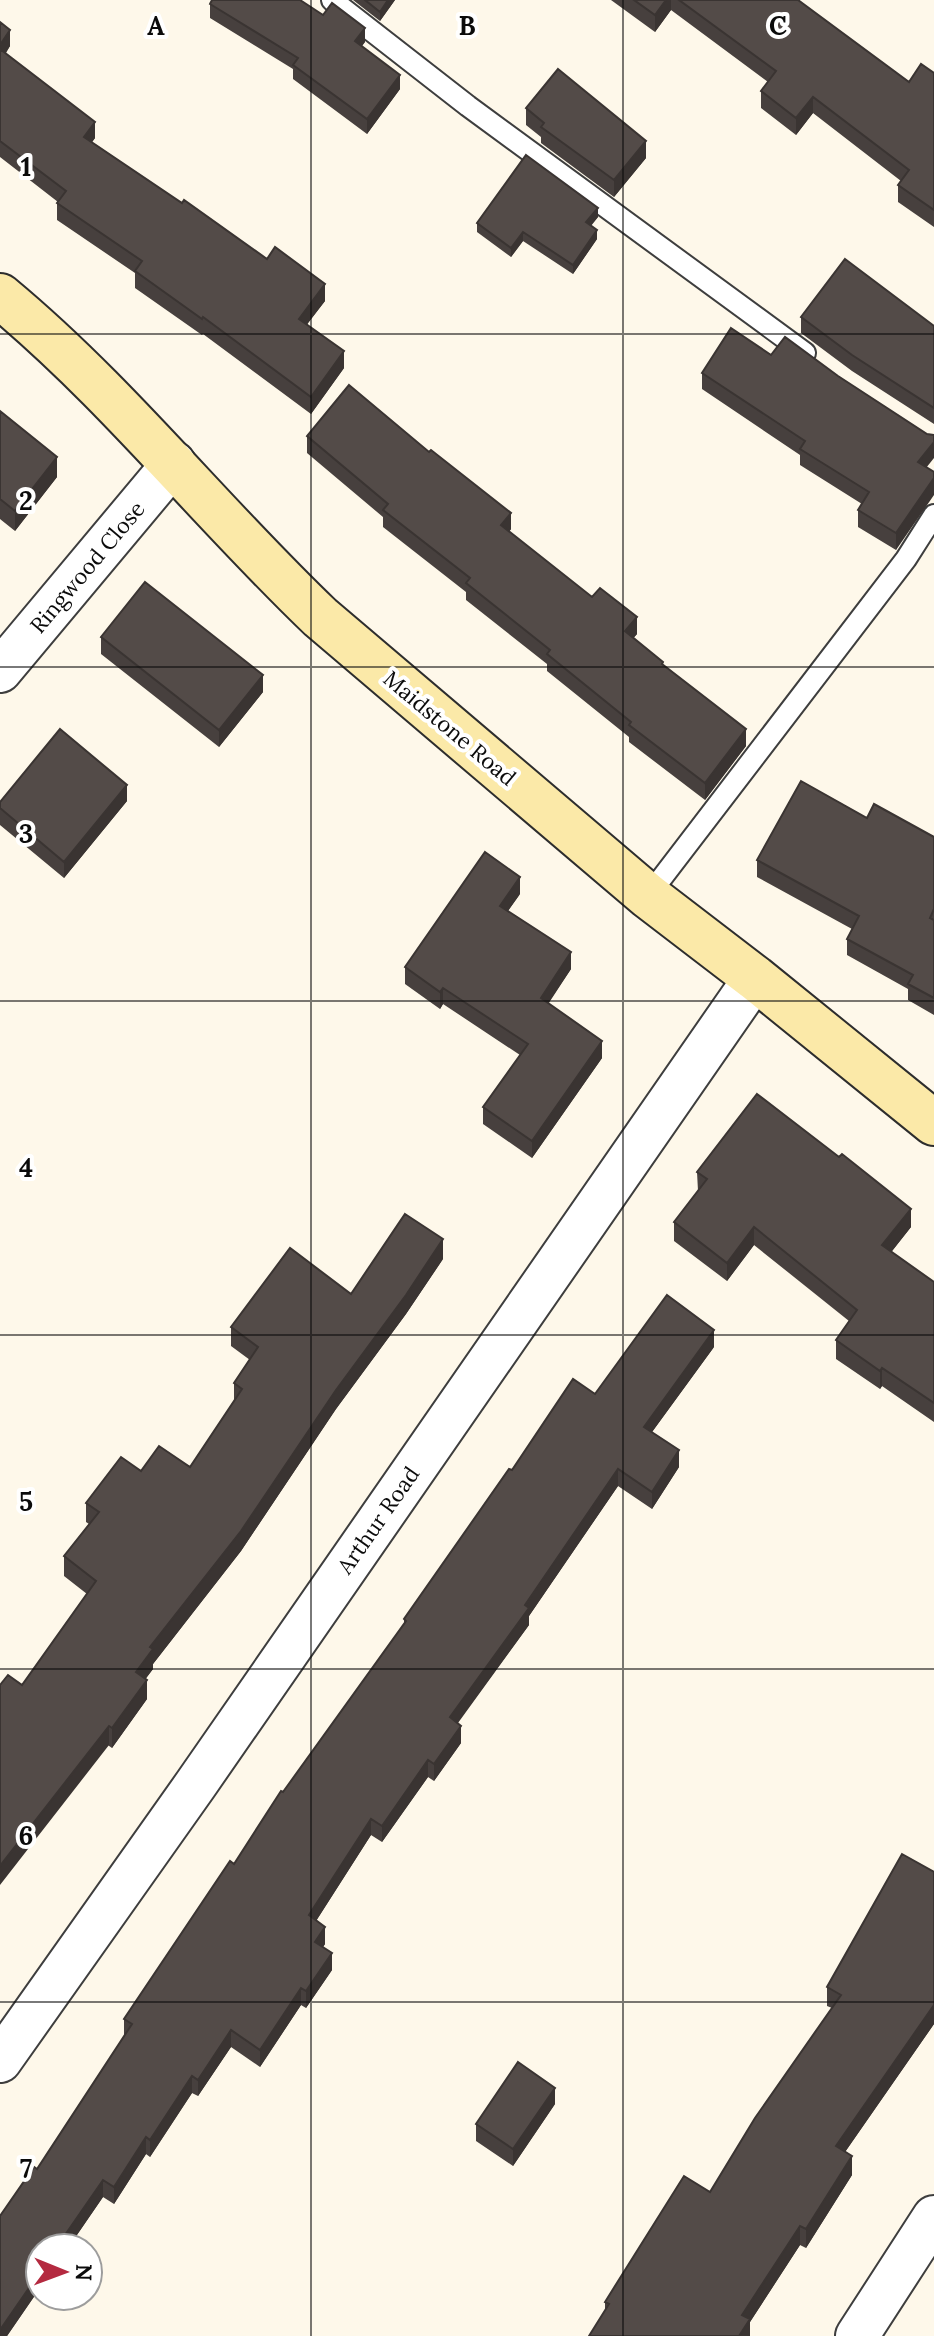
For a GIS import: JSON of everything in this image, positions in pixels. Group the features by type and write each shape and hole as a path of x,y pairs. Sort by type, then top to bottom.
{"street":[{"name":"Maidstone Road","path":"0,296 69,356 320,617 648,896 934,1123"},
{"name":"Ringwood Close","path":"0,671 174,463"},
{"name":"Arthur Road","path":"0,2061 755,978"},
{"path":"857,2336 934,2217"}],"lane":[{"path":"332,0 468,106 820,364"},
{"path":"648,896 906,559 934,515"}],"building":[{"path":"212,0 300,0 323,15 332,3 365,28 355,41 400,75 367,119 293,65 298,58 210,4"},
{"path":"365,0 388,0 380,12"},
{"path":"634,0 666,0 655,15"},
{"path":"679,0 798,0 909,82 921,64 934,73 934,210 898,185 909,170 813,97 796,118 761,91 776,71"},
{"path":"0,22 10,30 0,45"},
{"path":"0,49 95,122 84,137 182,203 184,200 267,259 275,247 325,284 299,319 344,351 311,397 135,271 142,261 57,203 66,191 0,141"},
{"path":"558,69 646,141 614,180 541,127 544,123 526,108"},
{"path":"526,155 598,208 586,222 597,230 573,265 523,232 511,248 477,223"},
{"path":"845,259 934,326 934,408 852,355 801,317"},
{"path":"731,328 771,355 785,337 838,376 927,434 934,435 934,442 918,462 934,472 934,478 896,533 858,510 869,492 800,449 805,441 702,373"},
{"path":"349,385 429,452 431,450 511,513 501,525 592,597 600,588 637,617 625,631 746,729 705,783 629,725 631,722 547,654 550,650 466,583 470,578 383,510 388,504 307,436"},
{"path":"0,411 57,457 15,511 0,499"},
{"path":"145,582 263,675 219,730 101,637"},
{"path":"60,729 127,785 64,862 0,808 0,802"},
{"path":"801,781 867,818 874,804 934,837 934,909 930,918 934,920 934,998 908,984 913,975 847,939 859,916 757,860"},
{"path":"485,852 520,877 500,906 571,952 541,998 602,1041 532,1141 483,1107 528,1044 443,988 440,992 405,967"},
{"path":"757,1094 839,1157 842,1154 911,1209 882,1245 934,1282 934,1403 836,1340 857,1310 754,1227 727,1263 674,1222 707,1179 697,1172"},
{"path":"405,1214 443,1239 241,1531 150,1647 153,1649 136,1672 147,1680 0,1866 0,1685 8,1675 22,1685 96,1581 64,1556 99,1512 86,1503 121,1457 141,1471 159,1446 190,1467 242,1389 234,1383 258,1347 231,1327 290,1248 351,1294"},
{"path":"667,1295 714,1330 644,1427 679,1450 652,1492 618,1469 525,1605 529,1608 450,1717 461,1726 434,1764 428,1760 382,1826 371,1819 309,1915 325,1927 315,1942 332,1953 306,1991 301,1988 260,2050 231,2030 198,2080 192,2076 150,2140 146,2137 114,2187 103,2180 67,2232 24,2232 24,2295 0,2330 0,2216 34,2167 37,2169 132,2024 124,2019 230,1861 234,1864 281,1791 406,1621 404,1619 509,1469 512,1470 573,1379 595,1394"},
{"path":"902,1854 934,1872 934,2005 836,2146 852,2156 806,2229 800,2226 742,2315 750,2319 739,2336 589,2336 609,2304 605,2302 684,2176 710,2192 755,2118 841,1995 827,1987"},
{"path":"518,2062 555,2088 513,2149 476,2124"}]}
